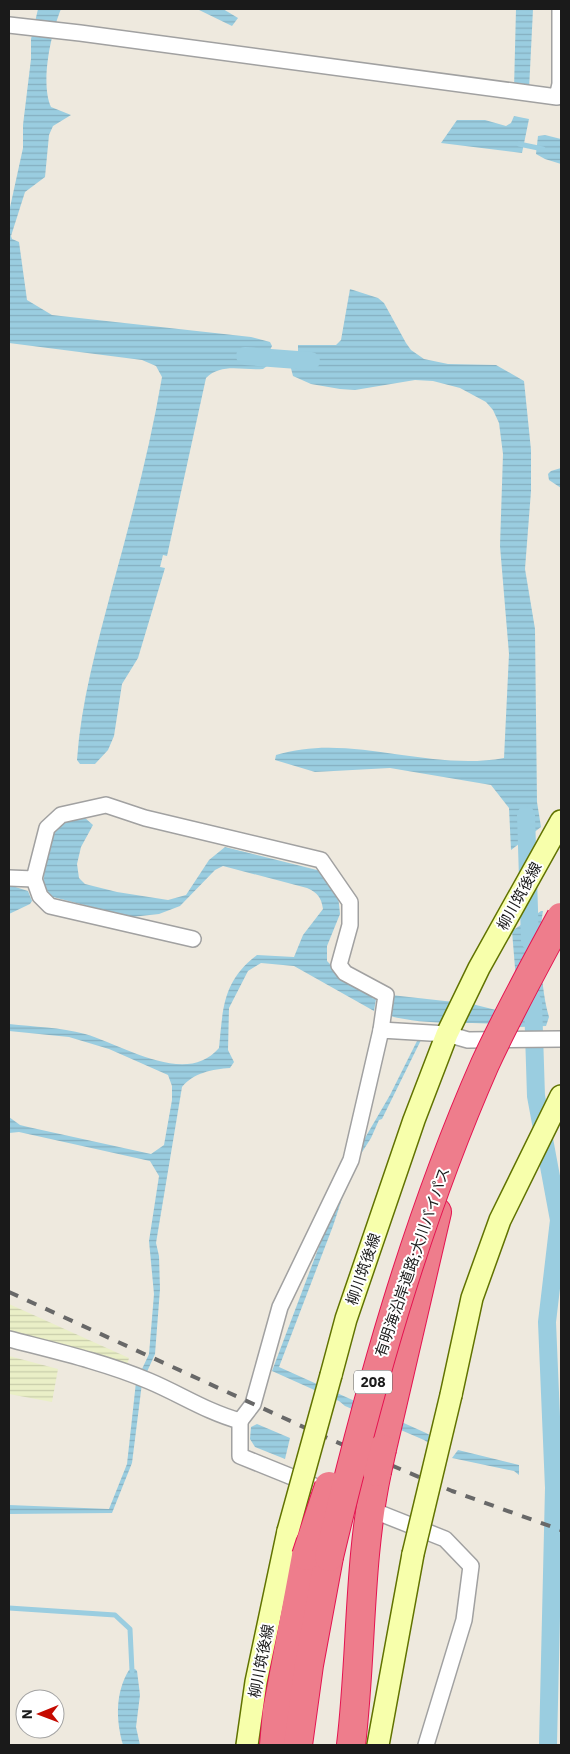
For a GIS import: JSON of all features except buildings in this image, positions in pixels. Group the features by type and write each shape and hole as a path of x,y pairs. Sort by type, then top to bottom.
{"highway":[{"name":"有明海沿岸道路;大川バイパス","path":"298,1745 324,1557 388,1329 427,1209 486,1064 561,917"},
{"name":"有明海沿岸道路;大川バイパス","path":"308,1745 324,1557 368,1435 392,1352 437,1212 495,1068 561,937"},
{"path":"351,1745 356,1698 361,1593 378,1472 398,1372 412,1325 437,1212"},
{"path":"274,1745 277,1712 324,1557"}],"main road":[{"name":"柳川筑後線","path":"247,1745 256,1682 288,1531 346,1319 414,1120 448,1034 479,968 561,821"},
{"path":"378,1745 413,1554 472,1298 500,1220 526,1162 561,1096"}],"street":[{"path":"14,26 80,32 557,97 560,84 560,9"},
{"path":"193,939 50,906 40,896 34,879 47,828 61,815 106,805 145,818 321,860 350,902 350,924 339,965 345,973 386,996 381,1030 351,1160 280,1307 253,1404 240,1421 240,1456 360,1505"},
{"path":"9,878 34,879"},
{"path":"381,1030 448,1034 468,1040 561,1039"},
{"path":"9,1338 71,1355 148,1381 215,1414 240,1421"},
{"path":"382,1514 445,1539 471,1566 464,1620 426,1745"}],"green space":[{"path":"9,1304 129,1358 126,1369 9,1330"},
{"path":"9,1356 58,1369 52,1402 9,1394"}],"water":[{"path":"38,9 61,9 48,58 48,97 51,107 71,115 53,126 49,135 45,177 25,192 11,236 12,239 19,242 27,300 52,315 251,337 270,342 272,346 267,356 267,366 263,369 233,368 219,370 206,378 167,556 163,555 160,567 165,568 138,658 122,684 114,736 108,750 95,764 80,764 77,760 82,717 95,652 146,457 162,377 156,366 142,360 9,343 9,212 23,148 23,125 31,59 31,39"},
{"path":"197,9 223,9 238,18 232,26"},
{"path":"516,9 533,9 529,90 514,89"},
{"path":"514,116 529,119 522,153 441,143 457,120 485,120 506,126 511,123"},
{"path":"545,135 561,139 561,164 536,154 538,136"},
{"path":"350,289 378,298 384,303 411,350 424,359 448,364 496,365 524,381 531,450 531,491 525,569 535,629 537,802 541,827 511,850 509,808 491,785 390,768 315,772 275,760 276,755 304,749 332,748 447,760 475,761 504,758 509,654 500,546 503,454 499,423 493,410 486,402 460,388 433,381 415,380 355,390 311,384 293,376 288,357 298,353 298,345 336,345 341,340"},
{"path":"561,468 561,488 549,480 548,474"},
{"path":"84,817 93,825 81,847 77,864 79,878 85,884 117,892 168,900 186,895 209,860 225,847 321,871 338,895 340,914 327,946 327,961 336,970 373,992 372,998 376,999 374,1011 294,966 261,963 248,971 229,1008 228,1050 234,1062 230,1068 217,1069 198,1075 182,1087 156,1243 159,1256 160,1289 155,1354 142,1383 132,1463 112,1513 9,1514 9,1505 109,1509 127,1464 136,1382 149,1354 154,1294 149,1241 159,1176 150,1161 19,1132 9,1133 9,1117 20,1125 151,1154 164,1145 172,1100 172,1086 168,1075 109,1049 69,1037 9,1031 9,1024 85,1034 136,1054 172,1064 190,1064 205,1059 219,1048 224,1007 231,985 237,975 257,955 294,957 303,935 323,909 318,896 307,888 223,866 215,870 180,906 159,914 131,917 53,897 43,886 46,859 51,840 61,825"},
{"path":"9,885 28,891 32,901 30,904 9,914"},
{"path":"543,911 541,923 541,965 549,1017 546,1026 519,1027 519,1025 419,1021 386,1015 391,995 472,1004 496,1010 505,1008 516,980 512,931"},
{"path":"418,1039 421,1040 382,1119 379,1120 371,1138 352,1168 333,1226 279,1367 426,1433 445,1443 440,1450 424,1440 345,1406 339,1401 272,1371 351,1162 390,1095"},
{"path":"257,1424 290,1438 285,1459 255,1447 250,1439 251,1427"},
{"path":"458,1450 519,1465 519,1475 514,1471 452,1458"},
{"path":"135,1669 137,1671 140,1695 136,1727 140,1745 123,1745 118,1716 119,1697 124,1679 129,1670"}],"waterway":[{"path":"519,144 543,149"},
{"path":"245,356 311,361"},
{"path":"526,815 530,941"},
{"path":"533,1002 536,1096 559,1220 547,1322 554,1488 548,1745"},
{"path":"9,1608 115,1615 130,1629 132,1671"}],"railway":[{"path":"9,1292 334,1441 452,1491 561,1530"}]}
